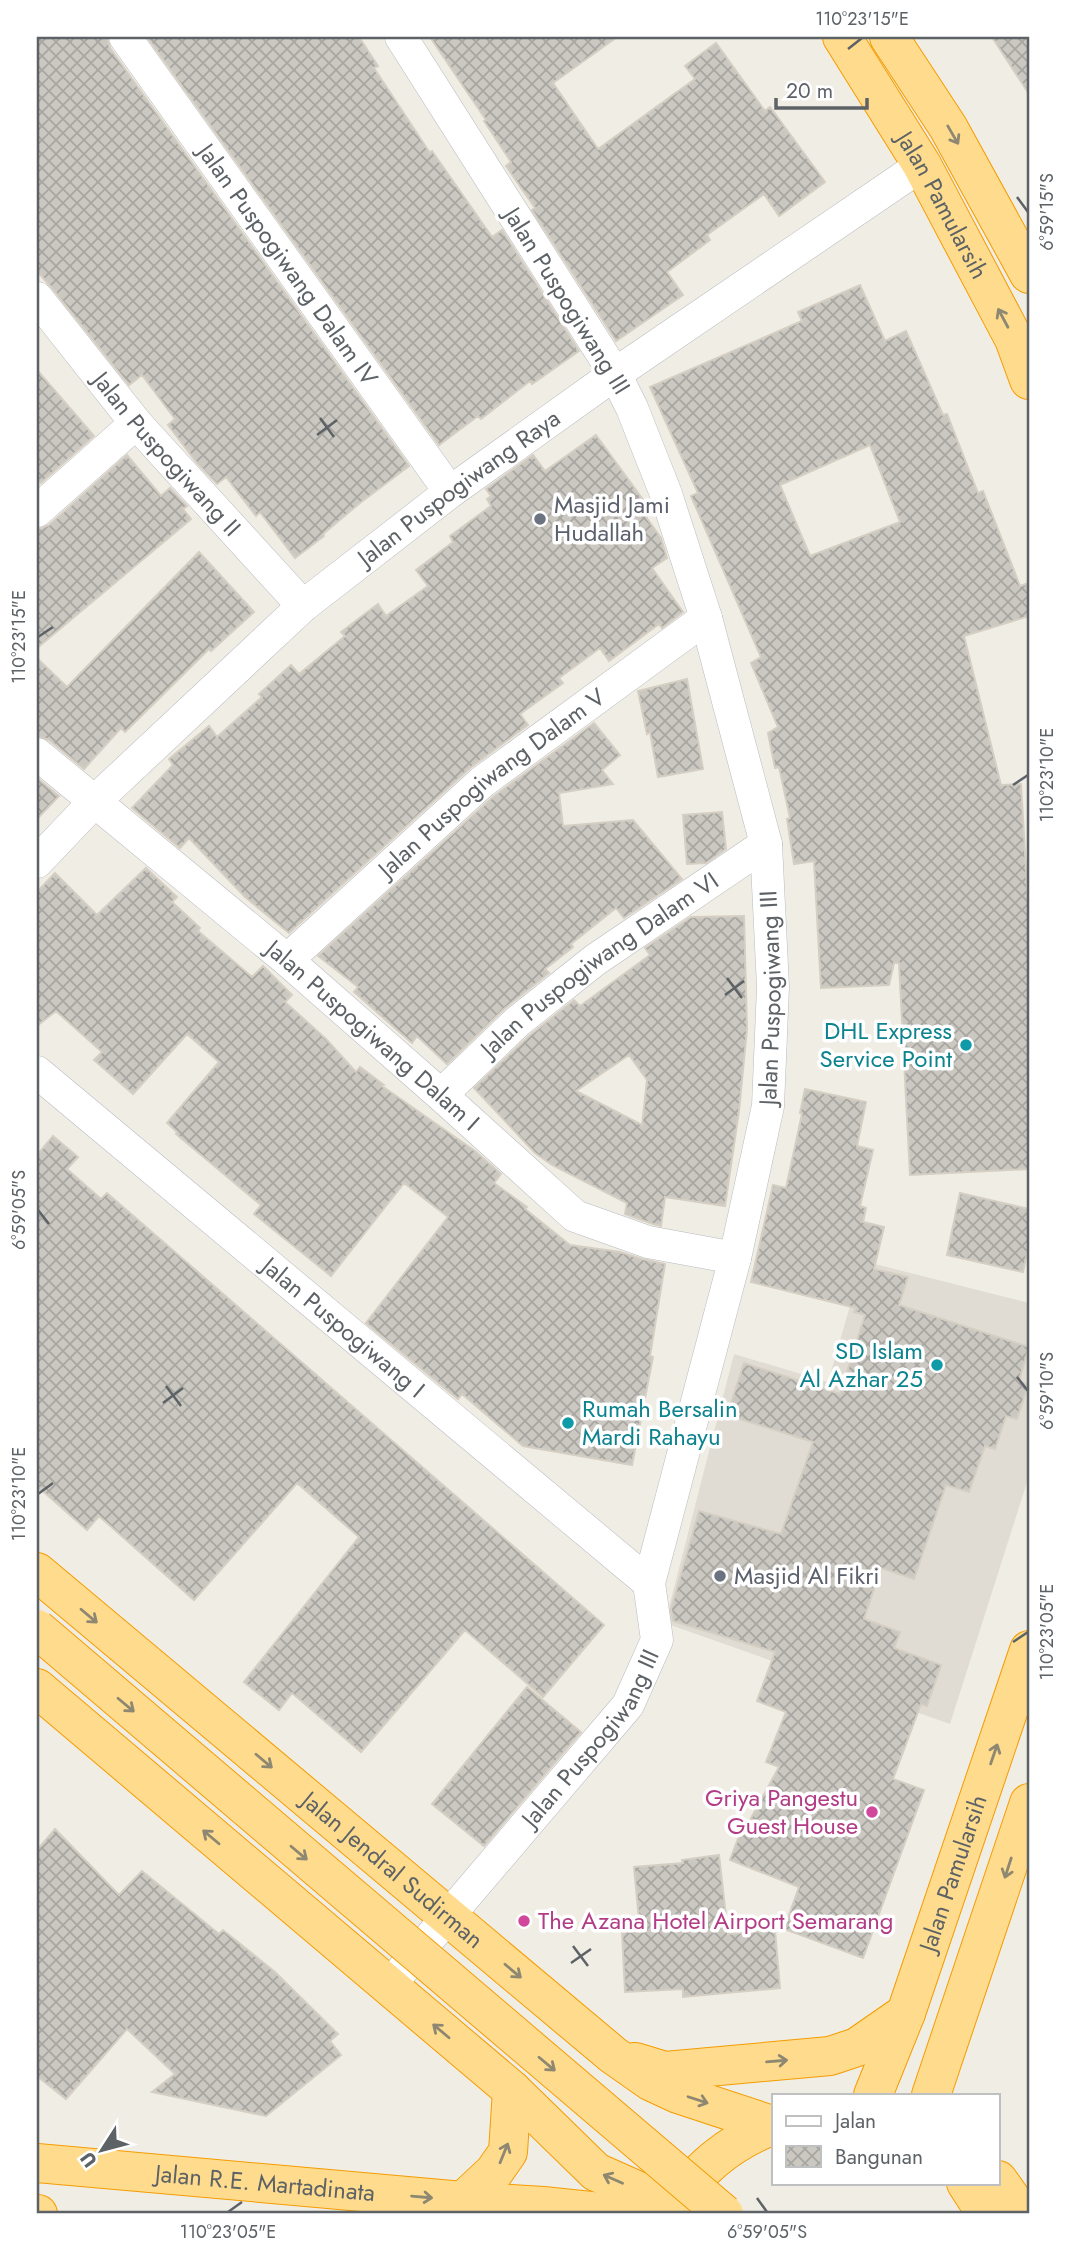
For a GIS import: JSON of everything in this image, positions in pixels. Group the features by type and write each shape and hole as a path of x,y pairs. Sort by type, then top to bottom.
{"highway":[{"name":"Jalan Pamularsih","path":"842,37 922,165 1014,339 1029,380"},
{"name":"Jalan Pamularsih","path":"889,37 948,127 1029,274"},
{"name":"Jalan Jendral Sudirman","path":"37,1572 613,2056 650,2081 678,2094 772,2125"},
{"path":"37,1629 724,2214"},
{"name":"Jalan Pamularsih","path":"873,2094 906,2014 1029,1650"},
{"path":"37,1688 512,2090 596,2172 673,2211 700,2172 733,2144 772,2125"},
{"name":"Jalan Pamularsih","path":"930,2094 1029,1803"},
{"path":"613,2056 665,2071 830,2056 857,2046 906,2014"},
{"path":"953,2094 949,2071 958,2018"},
{"path":"463,2201 494,2172 508,2152 512,2090"},
{"name":"Jalan R.E. Martadinata","path":"37,2162 619,2214"},
{"path":"262,2182 289,2206 294,2214"},
{"path":"1000,2183 1022,2214"},
{"path":"968,2184 986,2214"}],"street":[{"name":"Jalan Puspogiwang Dalam IV","path":"125,37 450,492"},
{"name":"Jalan Puspogiwang III","path":"388,1987 628,1705 657,1640 649,1583 735,1258 768,1106 774,988 766,844 706,618 666,494 632,408 615,374 401,37"},
{"name":"Jalan Puspogiwang Raya","path":"37,862 95,801 303,606 450,492 615,374 922,165"},
{"name":"Jalan Puspogiwang II","path":"37,298 136,423 303,606"},
{"path":"37,511 136,423"},
{"name":"Jalan Puspogiwang Dalam V","path":"286,960 482,782 706,618"},
{"name":"Jalan Puspogiwang Dalam I","path":"37,754 286,960 575,1216 648,1242 735,1258"},
{"name":"Jalan Puspogiwang Dalam VI","path":"441,1095 517,1022 595,960 766,844"},
{"name":"Jalan Puspogiwang I","path":"37,1072 649,1583"}],"shaded area":[{"path":"863,1261 1029,1303 1029,1476 950,1724 665,1623 734,1354 828,1382"}],"building":[{"path":"37,37 107,37 110,48 409,466 295,558 260,512 256,516 226,477 217,484 197,463 168,425 175,419 142,375 129,385 37,271"},
{"path":"147,37 359,37 378,66 374,68 430,153 432,151 492,237 502,230 579,351 532,384 530,381 481,419 478,416 439,445"},
{"path":"430,37 617,37 553,83 598,149 695,79 685,66 716,43 765,111 770,107 825,182 779,216 764,194 707,235 710,240 667,272 683,295 616,341 532,210 535,208 506,166 511,162 484,121 486,120"},
{"path":"992,37 1029,37 1029,94"},
{"path":"860,285 885,341 906,331 943,415 947,414 978,493 983,491 1020,586 1029,583 1029,616 964,636 1001,785 1021,784 1029,921 1029,1169 910,1175 899,963 894,963 889,985 821,988 814,861 794,864 787,819 790,818 779,767 775,768 768,733 778,727 751,663 761,657 691,496 698,493 650,387 802,321 798,312","holes":["870,445 900,522 810,556 780,485"]},
{"path":"37,370 94,436 41,483 37,477"},
{"path":"596,435 652,512 646,517 661,538 667,558 652,568 683,612 662,628 659,624 609,661 600,648 559,678 563,683 520,714 528,725 470,768 289,933 245,897 189,838 180,848 132,808 173,765 169,759 209,726 217,737 262,697 259,694 291,665 299,674 345,636 341,632 378,604 386,616 428,586 416,570 453,542 450,536 491,506 487,499 491,496 486,489 533,455 545,471"},
{"path":"127,455 161,496 170,488 187,506 183,509 191,519 37,648 37,530 49,525"},
{"path":"199,552 254,612 211,651 209,649 125,732 121,728 84,769 49,740 37,736 37,658 67,687"},
{"path":"687,679 703,769 658,777 650,732 647,734 638,691"},
{"path":"594,723 620,755 602,770 613,784 559,793 563,826 633,820 682,879 624,918 616,908 571,944 573,947 545,969 549,973 504,1009 447,1064 417,1036 412,1043 354,992 358,987 318,956 494,796"},
{"path":"37,778 59,796 37,819"},
{"path":"722,812 726,849 706,863 687,864 683,815"},
{"path":"146,868 177,897 172,902 200,928 198,931 252,977 263,966 292,995 285,1002 326,1039 356,1072 360,1067 384,1085 382,1086 475,1151 501,1174 494,1183 527,1207 525,1209 570,1245 620,1252 665,1264 650,1356 653,1357 632,1465 523,1446 462,1394 458,1399 366,1323 448,1217 404,1183 331,1276 254,1214 261,1205 176,1134 167,1123 219,1062 187,1034 133,1094 94,1060 102,1052 56,1011 37,1026 37,892 55,873 97,915"},
{"path":"744,916 747,1029 739,1111 725,1206 665,1197 661,1226 625,1214 627,1203 552,1165 535,1153 474,1088 529,1036 574,1000 580,1006 650,955 645,948 691,917","holes":["629,1055 647,1080 642,1125 576,1091"]},
{"path":"805,1089 866,1102 857,1146 873,1150 860,1206 866,1208 863,1222 884,1227 874,1269 908,1277 899,1305 1029,1347 1019,1381 1028,1385 1017,1419 1006,1416 995,1449 985,1446 969,1492 946,1485 914,1579 881,1568 864,1619 900,1632 894,1648 941,1665 927,1706 921,1704 893,1779 924,1790 863,1958 784,1929 799,1887 730,1860 742,1828 745,1829 779,1767 766,1762 786,1712 757,1701 775,1652 673,1621 671,1609 699,1511 781,1534 813,1442 727,1415 744,1363 840,1394 865,1315 854,1312 856,1308 751,1282 773,1185 786,1188"},
{"path":"53,1136 78,1157 67,1169 101,1199 107,1193 604,1625 543,1697 465,1630 361,1752 292,1693 279,1710 244,1682 359,1537 297,1483 194,1600 99,1516 87,1530 37,1486 37,1155"},
{"path":"960,1193 1029,1209 1029,1244 1023,1272 947,1255"},
{"path":"527,1687 581,1732 484,1846 432,1804"},
{"path":"55,1829 119,1895 142,1871 219,1934 223,1930 275,1972 338,2034 330,2041 341,2055 266,2116 152,2092 175,2074 127,2029 66,2099 37,2076 37,1850"},
{"path":"719,1855 728,1934 775,1930 780,1988 683,1997 683,1989 625,1992 622,1932 640,1931 634,1867 683,1863 682,1860"}],"place":[{"name":"Masjid Jami Hudallah","path":"540,519"},
{"name":"DHL Express Service Point","path":"966,1045"},
{"name":"SD Islam Al Azhar 25","path":"937,1365"},
{"name":"Rumah Bersalin Mardi Rahayu","path":"568,1423"},
{"name":"Masjid Al Fikri","path":"720,1576"},
{"name":"Griya Pangestu Guest House","path":"872,1812"},
{"name":"The Azana Hotel Airport Semarang","path":"524,1921"}]}
